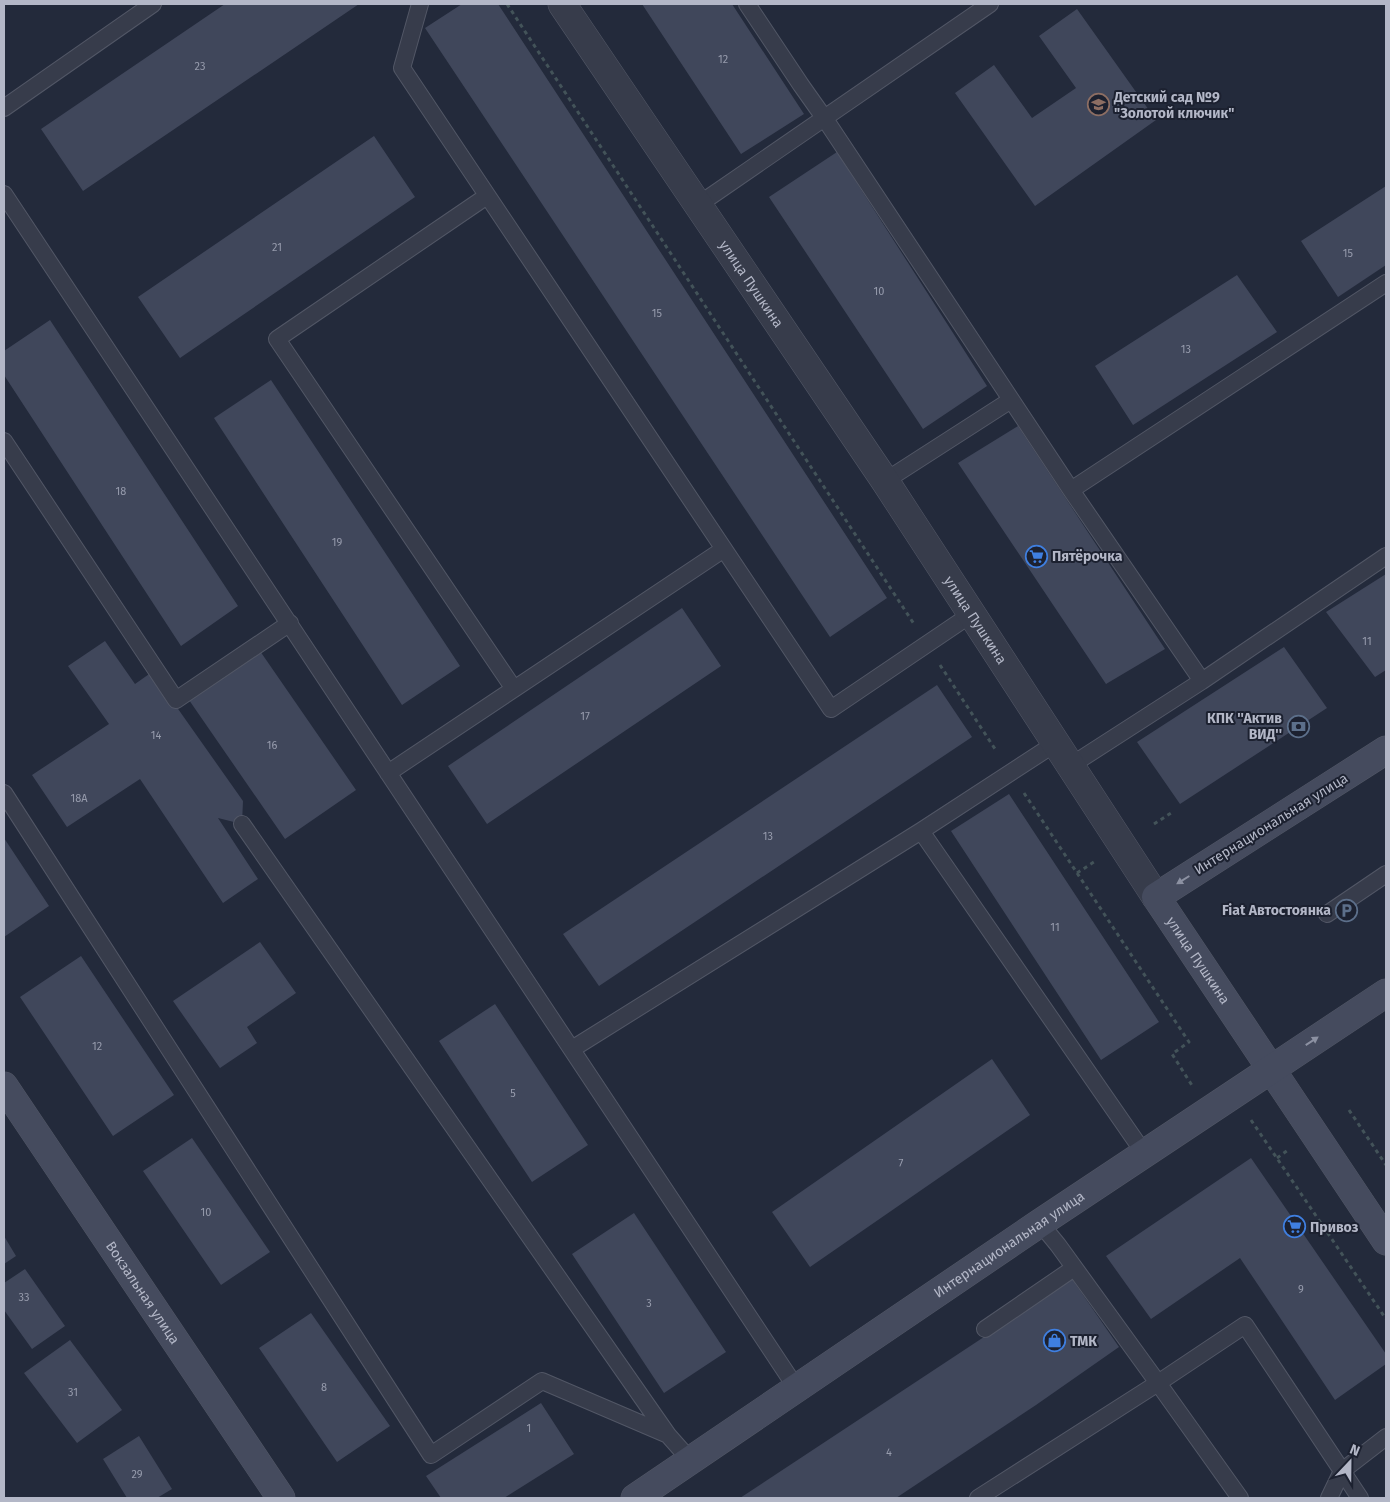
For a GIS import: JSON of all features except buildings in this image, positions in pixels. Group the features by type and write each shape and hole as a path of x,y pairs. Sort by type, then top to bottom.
{"main road":[{"name":"Интернациональная улица","path":"1156,897 1386,750"},
{"name":"улица Пушкина","path":"1156,897 1386,1241"},
{"name":"Интернациональная улица","path":"635,1498 1144,1153 1386,993"},
{"name":"Вокзальная улица","path":"4,1086 281,1498"}],"street":[{"name":"улица Пушкина","path":"562,4 885,480 1156,897"}],"lane":[{"path":"4,108 153,4"},
{"path":"420,4 402,68 831,709 972,613"},
{"path":"747,4 1071,490 1202,681"},
{"path":"698,205 990,4"},
{"path":"4,194 797,1389"},
{"path":"487,196 277,339 514,689"},
{"path":"1071,490 1386,283"},
{"path":"885,480 1012,400"},
{"path":"4,441 176,700 290,623"},
{"path":"388,773 724,549"},
{"path":"572,1050 1010,773 1063,755 1202,681 1386,556"},
{"path":"4,793 431,1455 542,1381 668,1435"},
{"path":"242,824 668,1435 691,1461"},
{"path":"921,831 1144,1153"},
{"path":"1327,914 1386,874"},
{"path":"1040,1223 1240,1498"},
{"path":"985,1329 1074,1268"},
{"path":"978,1498 1245,1325 1360,1498"},
{"path":"1329,1498 1342,1471 1386,1437"}],"path":[{"path":"507,4 1010,773 1189,1042 1172,1054 1196,1092"},
{"path":"1154,824 1171,813"},
{"path":"1077,873 1099,858"},
{"path":"1349,1110 1386,1165"},
{"path":"1248,1115 1386,1319"}],"place":[{"name":"Детский сад №9 \"Золотой ключик\"","path":"1098,105"},
{"name":"Пятёрочка","path":"1036,556"},
{"name":"КПК ''Актив ВИД''","path":"1298,726"},
{"name":"Fiat Автостоянка","path":"1347,910"},
{"name":"Привоз","path":"1294,1227"},
{"name":"ТМК","path":"1054,1341"}]}
